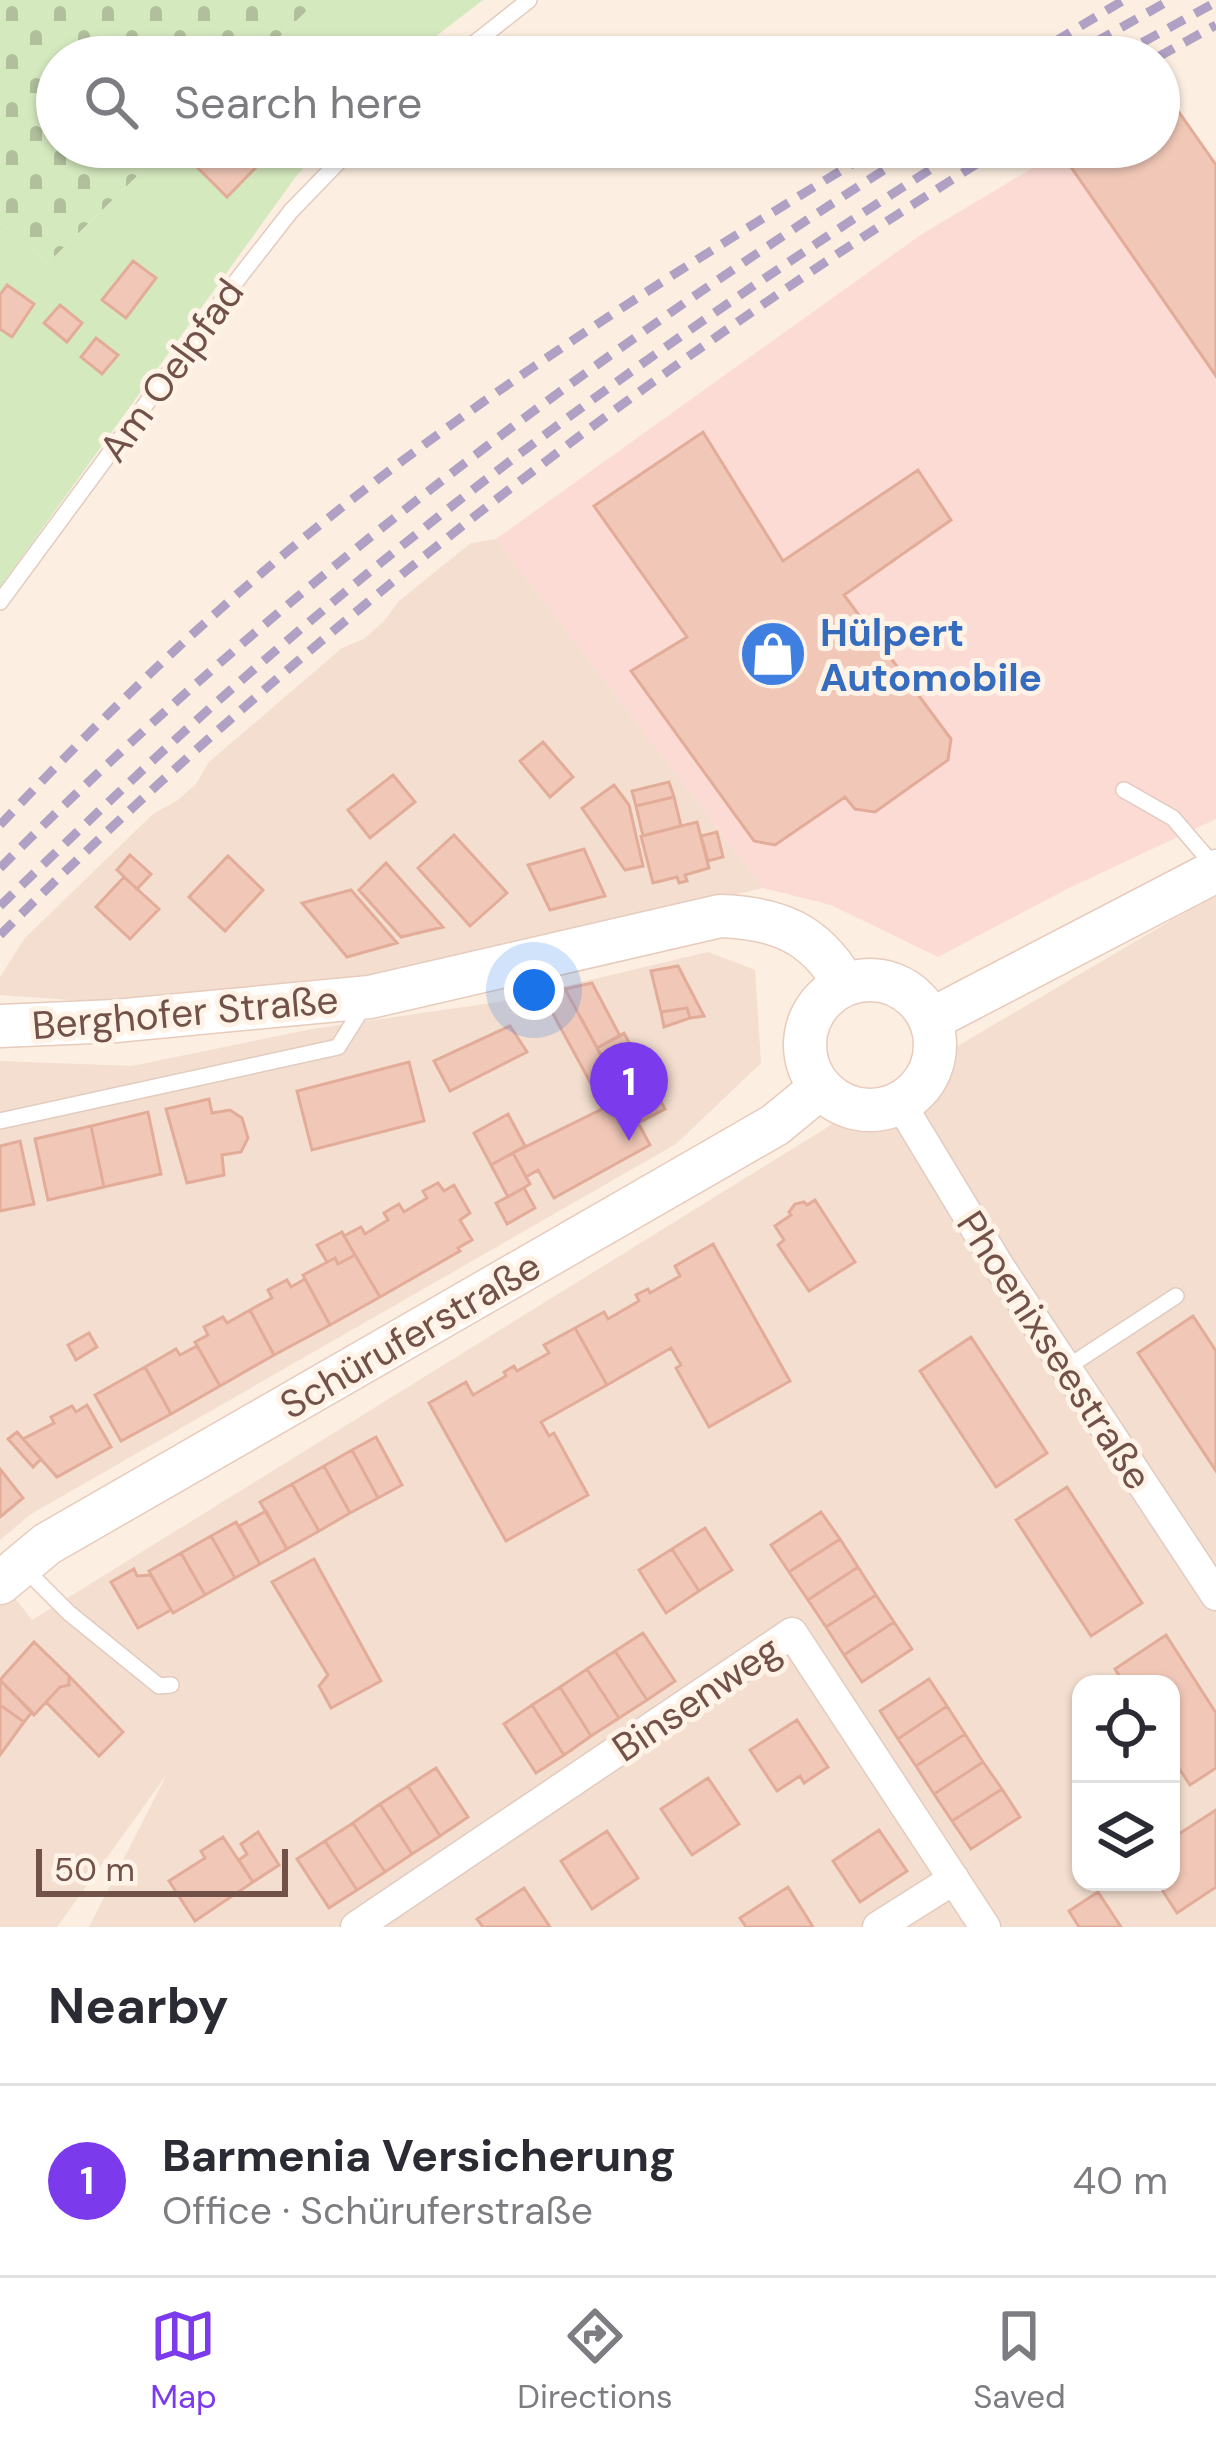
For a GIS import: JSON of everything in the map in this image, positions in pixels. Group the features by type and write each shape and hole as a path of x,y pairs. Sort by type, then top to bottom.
{"main road":[{"path":"930,1020 1216,870"},
{"name":"Berghofer Straße","path":"0,1026 116,1021 370,997 720,916 761,917 794,933 829,958 844,983"},
{"path":"885,981 920,1002 930,1020 934,1058 916,1092 900,1103 879,1110 837,1102 809,1070 806,1030 827,994 844,983 885,981"},
{"name":"Schüruferstraße","path":"10,1574 98,1513 775,1125 820,1088"}],"street":[{"name":"Phoenixseestraße","path":"900,1103 1216,1595"},
{"name":"Binsenweg","path":"356,1927 792,1633 986,1927"},
{"path":"878,1927 954,1879"}],"lane":[{"path":"484,36 529,0"},
{"name":"Am Oelpfad","path":"0,602 241,275 329,168"},
{"path":"1124,790 1173,818 1216,870"},
{"name":"Berghofer Straße","path":"0,1121 338,1047 370,997"},
{"path":"1066,1368 1176,1296"},
{"path":"10,1574 69,1613 159,1686 171,1685"}],"shaded area":[{"path":"1180,111 1216,162 1216,819 938,957 831,905 763,888 496,539 922,234 1033,168 1180,168"},
{"path":"496,539 763,888 354,984 99,1002 0,995 0,977 25,938 153,814 196,784 209,762 342,648 364,639 399,601 471,543"},
{"path":"1216,894 1216,1927 89,1927 167,1774 57,1927 0,1927 0,1579 32,1620 973,1037"},
{"path":"708,952 755,970 761,1063 676,1144 31,1514 0,1540 0,1061 132,1066 312,1029 498,1002"}],"green space":[{"path":"0,0 318,0 281,36 36,36 36,168 145,168 48,263 0,223"},
{"path":"318,0 483,0 436,36 281,36"},
{"path":"145,168 304,168 0,587 0,223 48,263"}],"building":[{"path":"1180,114 1216,165 1216,376 1072,168 1180,168"},
{"path":"198,168 255,168 227,197"},
{"path":"133,261 156,278 126,318 102,300"},
{"path":"7,285 34,304 12,337 0,329 0,295"},
{"path":"60,305 82,323 67,342 44,323"},
{"path":"96,338 118,355 102,374 81,357"},
{"name":"Hülpert Automobile","path":"703,432 783,561 918,470 951,520 844,595 951,739 948,760 875,812 855,809 845,797 775,845 754,841 631,671 687,637 594,506"},
{"path":"543,742 573,777 550,797 520,761"},
{"path":"393,775 415,802 370,838 348,810"},
{"path":"669,782 674,797 636,806 632,791"},
{"path":"614,785 629,805 643,866 625,870 582,808"},
{"path":"674,797 681,826 643,836 636,806"},
{"path":"697,822 709,868 685,875 687,881 679,883 677,877 653,883 641,836"},
{"path":"717,832 723,857 708,861 701,836"},
{"path":"454,835 507,893 470,926 418,868"},
{"path":"584,849 605,896 550,910 528,865"},
{"path":"130,855 151,874 137,889 117,870"},
{"path":"228,856 263,890 225,931 189,897"},
{"path":"386,863 443,927 401,937 359,890"},
{"path":"124,877 159,909 130,939 96,907"},
{"path":"351,890 397,943 347,957 302,903"},
{"path":"678,966 704,1016 690,1018 687,1008 661,1012 651,971"},
{"path":"592,983 620,1036 597,1048 565,989"},
{"path":"565,989 617,1084 603,1091 596,1093 545,999"},
{"path":"687,1008 690,1018 664,1027 661,1012"},
{"path":"510,1026 527,1052 450,1091 434,1061"},
{"path":"624,1033 665,1109 638,1123 597,1048"},
{"path":"409,1062 424,1121 312,1150 297,1091"},
{"path":"621,1091 650,1145 554,1198 538,1170 526,1177 513,1153 604,1108 601,1102"},
{"path":"209,1099 212,1113 230,1110 242,1118 248,1138 241,1152 222,1155 224,1175 187,1183 166,1109"},
{"path":"148,1112 161,1174 104,1187 91,1126"},
{"path":"508,1114 525,1146 491,1165 474,1133"},
{"path":"91,1126 104,1187 48,1200 35,1139"},
{"path":"20,1141 34,1204 0,1211 0,1146"},
{"path":"513,1153 530,1184 508,1197 491,1165"},
{"path":"438,1183 444,1191 454,1185 470,1213 460,1220 472,1240 380,1297 344,1236 361,1227 365,1234 388,1220 384,1213 399,1204 404,1212 427,1198 423,1191"},
{"path":"524,1188 535,1208 507,1224 496,1203"},
{"path":"815,1200 855,1262 809,1291 778,1245 784,1240 775,1226 791,1215 795,1204"},
{"path":"342,1232 355,1255 338,1264 335,1258 327,1262 317,1245"},
{"path":"713,1244 790,1381 709,1427 676,1368 681,1365 671,1348 607,1385 575,1328 604,1312 608,1319 639,1301 636,1295 648,1289 650,1293 680,1276 675,1266"},
{"path":"355,1255 380,1297 330,1325 303,1275 335,1258 338,1264"},
{"path":"305,1279 330,1325 274,1355 250,1310 272,1298 268,1290 287,1280 291,1287"},
{"path":"250,1310 274,1355 220,1386 195,1342 208,1335 204,1327 223,1317 227,1323"},
{"path":"1193,1316 1216,1351 1216,1471 1138,1353"},
{"path":"575,1328 607,1385 541,1422 549,1436 554,1433 588,1495 506,1541 429,1403 466,1382 473,1395 514,1366 517,1371 549,1353 544,1345"},
{"path":"89,1333 97,1347 76,1360 68,1345"},
{"path":"971,1337 1047,1453 996,1487 920,1371"},
{"path":"197,1346 220,1386 171,1414 145,1367 176,1349 180,1355"},
{"path":"145,1367 171,1414 121,1441 95,1395"},
{"path":"87,1405 111,1447 57,1477 23,1439 54,1423 51,1417 72,1406 76,1412"},
{"path":"17,1432 41,1459 33,1467 8,1439"},
{"path":"376,1437 402,1485 378,1498 352,1450"},
{"path":"352,1450 378,1498 350,1513 324,1466"},
{"path":"324,1466 350,1513 319,1531 292,1484"},
{"path":"0,1469 23,1498 0,1517"},
{"path":"292,1484 319,1531 287,1549 260,1502"},
{"path":"1067,1487 1142,1603 1091,1636 1016,1520"},
{"path":"266,1511 287,1549 260,1564 239,1526"},
{"path":"821,1512 840,1539 789,1572 771,1545"},
{"path":"236,1522 260,1564 235,1578 211,1536"},
{"path":"705,1528 732,1570 699,1591 672,1549"},
{"path":"211,1536 235,1578 205,1595 181,1553"},
{"path":"840,1539 858,1567 808,1600 789,1572"},
{"path":"672,1549 699,1591 666,1613 639,1570"},
{"path":"181,1553 205,1595 173,1613 149,1571"},
{"path":"314,1559 381,1681 331,1708 319,1686 328,1675 272,1582"},
{"path":"858,1567 876,1595 826,1627 808,1600"},
{"path":"134,1569 137,1576 151,1575 171,1610 138,1628 111,1582"},
{"path":"876,1595 894,1622 844,1655 826,1627"},
{"path":"894,1622 912,1649 862,1682 844,1655"},
{"path":"643,1633 675,1681 647,1700 615,1651"},
{"path":"1166,1635 1216,1713 1216,1768 1190,1785 1180,1770 1180,1675 1119,1675 1115,1669"},
{"path":"34,1642 69,1676 69,1685 60,1687 34,1715 0,1680"},
{"path":"615,1651 647,1700 619,1718 587,1669"},
{"path":"587,1669 619,1718 591,1736 560,1687"},
{"path":"69,1676 123,1732 99,1756 46,1702 60,1687 69,1685"},
{"path":"929,1679 947,1706 898,1739 880,1711"},
{"path":"0,1680 32,1712 24,1722 0,1705"},
{"path":"560,1687 591,1736 564,1755 532,1705"},
{"path":"0,1705 24,1722 0,1755"},
{"path":"532,1705 564,1755 536,1773 504,1724"},
{"path":"947,1706 965,1734 916,1766 898,1739"},
{"path":"797,1720 828,1767 804,1783 800,1776 777,1791 750,1750"},
{"path":"965,1734 983,1762 934,1794 916,1766"},
{"path":"983,1762 1002,1789 952,1821 934,1794"},
{"path":"436,1768 468,1817 440,1836 408,1786"},
{"path":"708,1778 739,1824 692,1855 661,1809"},
{"path":"408,1786 440,1836 412,1854 380,1804"},
{"path":"1002,1789 1020,1817 971,1849 952,1821"},
{"path":"380,1804 412,1854 385,1872 353,1823"},
{"path":"1216,1810 1216,1887 1177,1913 1163,1891 1180,1891 1180,1833"},
{"path":"353,1823 385,1872 357,1890 325,1841"},
{"path":"879,1830 907,1871 860,1902 833,1861"},
{"path":"607,1831 638,1878 592,1909 561,1861"},
{"path":"258,1832 279,1865 253,1882 239,1860 247,1854 241,1844"},
{"path":"223,1837 253,1882 195,1921 169,1881 205,1858 201,1851"},
{"path":"325,1841 357,1890 329,1908 297,1859"},
{"path":"788,1887 813,1927 746,1927 740,1918"},
{"path":"524,1888 550,1927 483,1927 477,1919"},
{"path":"1098,1892 1121,1927 1079,1927 1069,1911"}],"railway":[{"path":"1064,36 1124,0"},
{"path":"1106,36 1170,0"},
{"path":"1154,36 1216,2"},
{"path":"1180,45 1216,25"},
{"path":"0,825 161,663 335,512 563,347 846,168"},
{"path":"0,868 214,668 440,482 676,309 888,168"},
{"path":"0,906 219,700 488,478 675,340 933,168"},
{"path":"0,935 234,717 480,512 737,323 971,168"}],"place":[{"name":"Hülpert Automobile","path":"773,654"},
{"name":"Barmenia Versicherung","path":"629,1141"}]}
